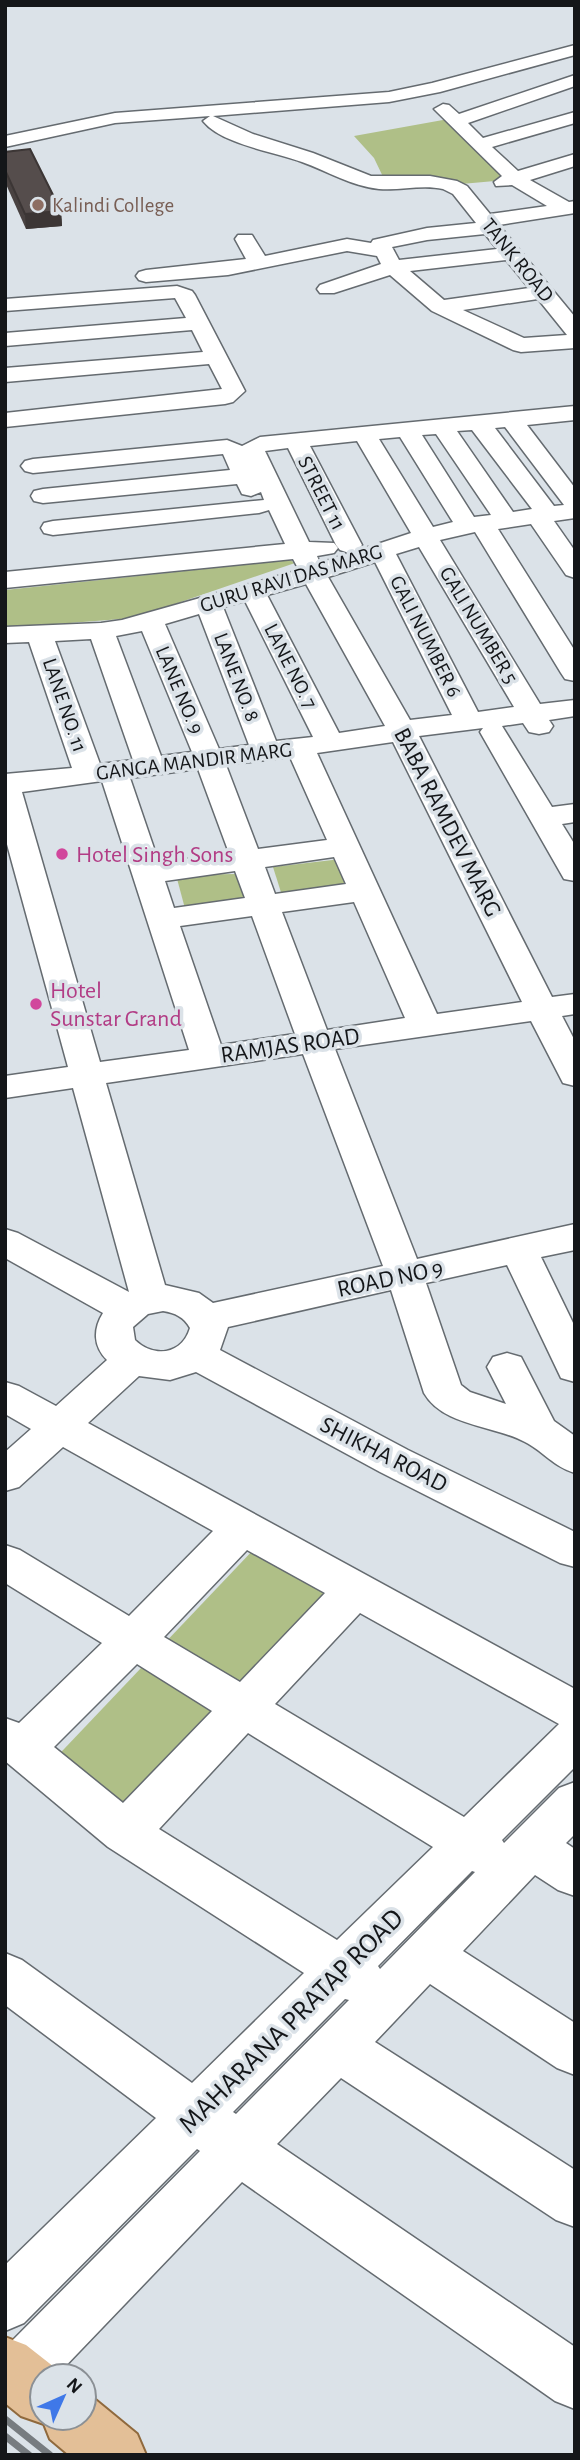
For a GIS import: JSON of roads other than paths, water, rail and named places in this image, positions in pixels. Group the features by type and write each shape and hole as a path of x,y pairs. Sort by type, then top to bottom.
{"main road":[{"path":"88,2432 116,2455"}],"street":[{"path":"5,142 115,118 389,97 435,88 575,50"},
{"path":"571,208 515,179 450,115 575,80"},
{"path":"247,116 269,132 268,135 249,141"},
{"path":"482,144 575,117"},
{"path":"212,121 249,141 305,156 377,183 441,181 460,190 515,179 575,160"},
{"name":"TANK ROAD","path":"460,190 511,253 558,302 575,331"},
{"path":"571,208 380,244 388,259 439,307 521,345 575,341"},
{"path":"5,288 228,269 254,262 256,258 245,239"},
{"path":"244,265 354,245 388,259 455,259 511,253"},
{"path":"327,289 388,259"},
{"path":"455,259 491,299"},
{"path":"5,305 177,292 185,295 234,391 229,396 23,435"},
{"path":"439,307 491,299 558,302"},
{"path":"5,319 5,333"},
{"path":"5,340 199,323"},
{"path":"23,435 227,447 233,450 259,506 272,536 268,540 66,567 23,435 8,373 217,356"},
{"path":"296,442 575,413"},
{"path":"23,435 24,438 230,418"},
{"path":"511,419 556,481 575,502"},
{"path":"479,423 539,511 575,570"},
{"path":"442,426 482,518 575,673"},
{"path":"407,430 482,518"},
{"name":"GALI NUMBER 5","path":"365,435 536,720"},
{"name":"BABA RAMDEV MARG","path":"296,442 260,444 252,449 397,736 559,1006 575,1074"},
{"name":"STREET 11","path":"296,442 349,545"},
{"path":"43,496 244,476"},
{"name":"GURU RAVI DAS MARG","path":"539,511 575,502"},
{"path":"54,528 259,506"},
{"name":"GURU RAVI DAS MARG","path":"5,635 101,631 151,621 252,590 349,545 424,533 482,518 539,511 575,511"},
{"name":"GURU RAVI DAS MARG","path":"5,580 66,567 308,562 382,551 424,533"},
{"name":"GALI NUMBER 6","path":"382,551 481,727 543,817 575,872"},
{"name":"LANE NO. 7","path":"252,590 315,745 345,846 425,1025"},
{"name":"LANE NO. 8","path":"208,603 266,751"},
{"name":"LANE NO. 9","path":"151,621 209,759 405,1275 444,1393 456,1402 539,1431"},
{"path":"101,631 150,766"},
{"name":"LANE NO. 11","path":"40,635 147,874 208,1057"},
{"name":"GANGA MANDIR MARG","path":"5,784 536,720 575,708"},
{"name":"GANGA MANDIR MARG","path":"536,720 575,722"},
{"path":"5,784 88,1074 139,1304"},
{"path":"543,817 575,813"},
{"path":"147,874 345,846"},
{"path":"162,919 365,891"},
{"name":"RAMJAS ROAD","path":"5,1087 559,1006"},
{"name":"ROAD NO 9","path":"200,1336 405,1275 575,1237"},
{"path":"5,1242 139,1304"},
{"path":"518,1249 575,1368"},
{"path":"177,1299 198,1310 200,1336 185,1361 158,1366 132,1360 116,1345 113,1336 119,1317 139,1304 177,1299"},
{"name":"SHIKHA ROAD","path":"200,1336 394,1461 575,1551"},
{"path":"5,1476 132,1360"},
{"path":"507,1367 539,1431 575,1458"},
{"path":"5,1396 575,1711"},
{"path":"242,1528 133,1640 14,1742 125,1833 386,1997"},
{"path":"5,1562 468,1842 575,1875"},
{"path":"125,1833 355,1590"},
{"name":"MAHARANA PRATAP ROAD","path":"5,2304 575,1737"},
{"name":"MAHARANA PRATAP ROAD","path":"22,2379 240,2147 575,1802"},
{"path":"427,1955 575,2050"},
{"path":"5,1976 240,2147 575,2381"},
{"path":"338,2047 575,2201"}],"railway":[{"path":"5,2419 50,2455"},
{"path":"5,2436 29,2455"}],"place":[{"name":"Kalindi College","path":"38,205"},
{"name":"Hotel Singh Sons","path":"62,854"},
{"name":"Hotel Sunstar Grand","path":"36,1004"}]}
